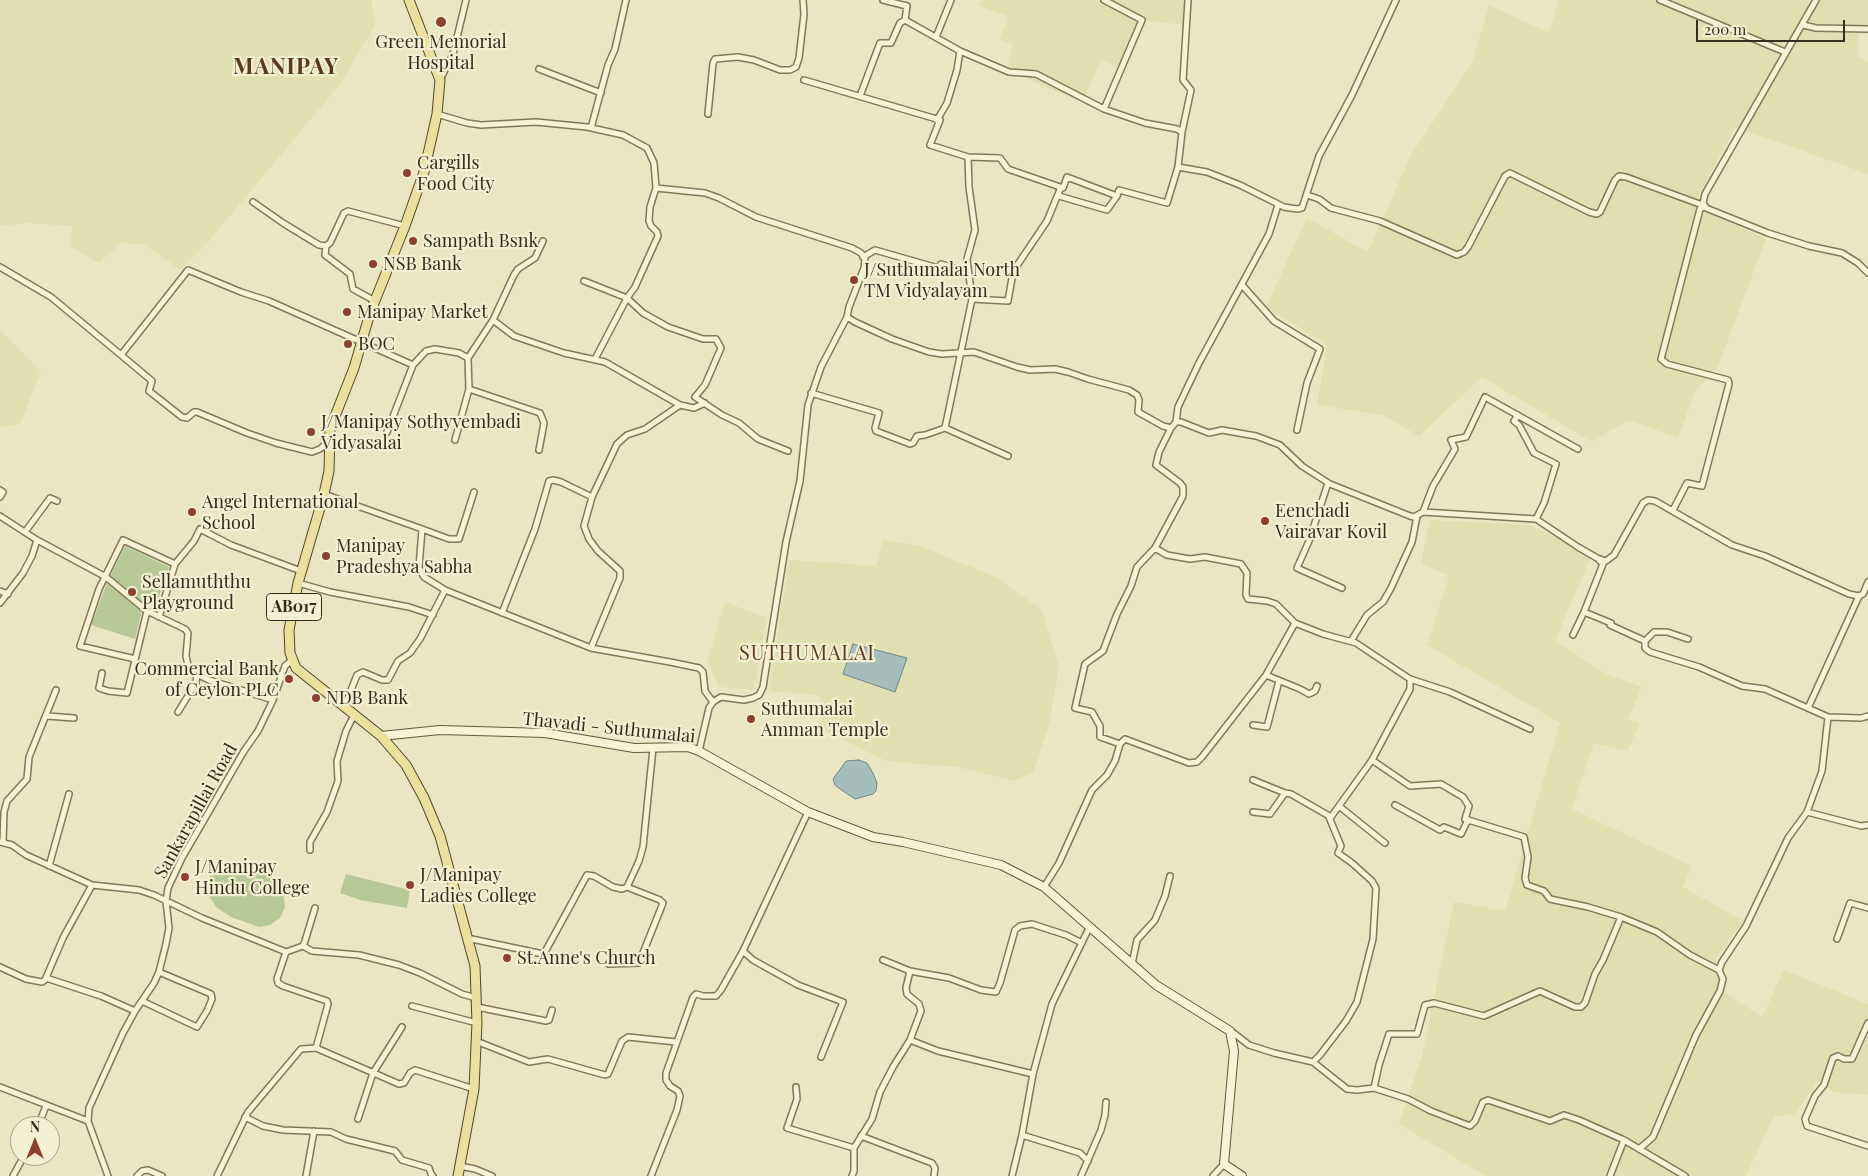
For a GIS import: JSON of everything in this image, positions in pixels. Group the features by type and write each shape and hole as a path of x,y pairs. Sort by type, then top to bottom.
{"main road":[{"name":"AB017","path":"292,660 289,630 301,571 329,471 330,429 354,368 375,301 424,172 438,114 440,80 409,0"},
{"path":"292,660 296,668 381,736 406,765 424,798 440,836 475,966 477,1002 474,1089 458,1176"},
{"name":"Thavadi - Suthumalai","path":"381,736 440,730 544,733 634,748 688,747 808,812 874,837 1001,865 1044,887 1156,984 1230,1030"},
{"path":"1230,1030 1234,1051 1224,1164 1242,1176"}],"street":[{"path":"440,80 453,54 466,0"},
{"path":"591,128 608,65 616,49 626,0"},
{"path":"708,114 713,62 715,59 738,57 754,60 780,70 790,70 796,67 799,58 804,14 803,0"},
{"path":"883,0 907,3 905,20"},
{"path":"936,37 951,0"},
{"path":"1104,0 1142,20 1104,109"},
{"path":"1059,196 1106,210 1117,196 1119,190 1168,203 1178,166 1182,132 1191,90 1183,80 1188,0"},
{"path":"1178,166 1207,172 1240,185 1278,204 1297,209 1302,208 1320,156 1352,95 1396,0"},
{"path":"1660,0 1785,52"},
{"path":"1704,206 1705,194 1816,0"},
{"path":"905,20 960,51 1008,72 1036,74 1104,109 1145,123 1177,129 1182,132"},
{"path":"860,96 880,43 891,43 900,23 905,20"},
{"path":"1803,24 1816,28 1868,29"},
{"path":"960,51 957,70 947,103 938,120 940,120 930,145 968,157 1000,158 1008,169 1061,187"},
{"path":"539,69 601,93"},
{"path":"804,80 938,120"},
{"path":"438,114 467,123 481,125 536,122 591,128 623,135 647,148 654,162 656,188 650,207 649,221 651,226 658,232 658,236 635,287 627,298 595,359"},
{"path":"945,428 972,299 967,259 975,230 969,187 968,157"},
{"path":"1307,195 1319,199 1331,208 1380,222 1457,255 1464,252 1468,247 1504,176 1510,173 1589,212 1597,214 1600,212 1615,180 1619,176 1704,206 1719,214 1768,233 1808,246 1842,253 1858,263 1868,273"},
{"path":"972,299 1008,301 1012,278 1018,264 1047,221 1059,196 1061,187 1063,188 1068,177 1117,196"},
{"path":"656,188 705,193 756,217 852,248 861,253 865,259 864,268 847,317 821,367 808,405 803,436 800,480 786,542 759,696 744,700 721,697 713,702 709,708 699,752"},
{"path":"253,202 311,241 326,246"},
{"path":"1120,744 1100,737 1100,726 1092,712 1076,708 1085,664 1104,650 1117,614 1132,586 1137,567 1154,548 1184,496 1183,487 1180,483 1156,465 1159,452 1176,422 1178,407 1199,363 1269,234 1278,204"},
{"path":"1673,510 1687,483 1702,486 1729,384 1728,380 1667,364 1661,359 1700,209 1704,206"},
{"path":"375,301 353,289 350,274 325,255 326,246 330,243 344,213 348,211 405,226"},
{"path":"455,440 469,389 468,358 493,320 514,275 518,269 535,258 543,241"},
{"path":"863,257 875,250 938,268 941,264 968,272"},
{"path":"0,267 51,297 121,355 152,381 149,391 182,418 187,418 194,412 197,412 247,433 312,452 329,441"},
{"path":"121,355 188,270 241,292 269,301 413,365"},
{"path":"584,281 627,298 643,313 668,327 704,339 716,339 721,348 705,385 695,397 722,415 739,423 758,439 788,451"},
{"path":"1242,285 1274,322 1320,349 1307,383 1297,430"},
{"path":"847,317 892,339 929,352 942,354 980,353 1017,367 1030,370 1055,369 1129,390 1139,400 1138,412 1163,426 1171,428"},
{"path":"493,320 514,336 564,353 604,362 680,405 694,408 705,403"},
{"path":"387,432 413,365 426,351 435,349 468,358"},
{"path":"469,389 540,413 544,423 539,450"},
{"path":"812,393 879,413 876,430 910,444 913,443 917,436 945,428 1008,456"},
{"path":"1351,642 1367,615 1383,602 1391,588 1412,542 1420,514 1433,486 1456,449 1451,440 1466,437 1485,397 1578,449"},
{"path":"591,648 620,578 620,571 598,551 589,539 584,526 592,496 617,444 627,435 645,429 680,405"},
{"path":"1518,415 1514,421 1519,425 1534,453 1556,464 1544,502 1536,518"},
{"path":"1176,422 1181,422 1209,433 1222,430 1256,436 1280,445 1302,466 1328,483 1410,516 1420,514 1536,518 1597,558 1603,564 1573,635"},
{"path":"502,614 535,529 549,481 561,482 592,496"},
{"path":"1328,483 1309,541 1297,568 1342,588"},
{"path":"0,490 3,492 0,497"},
{"path":"324,494 449,539 459,539 474,492"},
{"path":"25,532 50,498 57,501"},
{"path":"1597,558 1606,561 1614,555 1644,503 1648,500 1656,501 1732,545 1765,556 1849,594 1858,596"},
{"path":"0,516 37,540 106,577 147,612 185,629 188,633 186,656 188,665 198,674 273,700"},
{"path":"159,617 175,564 194,540 200,529 231,545 301,571"},
{"path":"422,529 419,568 424,577 445,590 591,648 699,668 703,672 705,691 713,702"},
{"path":"0,603 8,594 32,556 37,540"},
{"path":"135,659 80,646 99,589 123,540 175,564"},
{"path":"1154,548 1167,555 1190,559 1205,557 1241,564 1247,573 1246,595 1248,599 1276,604 1295,623 1323,634 1356,643 1410,679 1450,692 1530,729"},
{"path":"1808,708 1858,596 1862,594 1868,582"},
{"path":"298,583 330,592 409,607 433,615"},
{"path":"344,708 357,675 363,672 382,680 388,680 398,661 410,653 420,639 445,590"},
{"path":"0,591 8,594"},
{"path":"102,673 99,688 127,693 147,612"},
{"path":"1584,612 1645,641"},
{"path":"1044,887 1058,863 1092,790 1107,775 1115,761 1120,744 1125,739 1189,763 1197,762 1266,675 1295,623"},
{"path":"1688,640 1667,632 1654,632 1645,641 1645,648 1650,652 1700,667 1742,686 1765,689 1828,717 1861,718 1868,716"},
{"name":"Sankarapillai Road","path":"88,1121 89,1108 135,1011 154,983 158,972 169,928 166,901 168,888 182,858 244,751 258,731 273,700 285,666 292,660"},
{"path":"178,712 196,683 198,674"},
{"path":"1266,675 1300,688 1309,694 1315,691 1316,686"},
{"path":"1329,817 1372,760 1410,689 1410,679"},
{"path":"1253,724 1267,727 1279,681"},
{"path":"56,690 29,757 27,779 7,800 1,842 12,845 26,855 92,885 139,890 286,952 303,946 312,951 359,956 399,965 420,973 477,1002 546,1021 549,1020 552,1010"},
{"path":"310,850 310,842 328,812 338,781 337,761 346,731 354,715"},
{"path":"47,716 74,718"},
{"path":"1719,970 1722,962 1746,926 1788,838 1808,812 1822,771 1828,717"},
{"path":"626,887 643,847 654,748"},
{"path":"1372,760 1410,786 1441,784 1463,797 1470,806 1465,819 1524,837 1528,857 1525,878 1527,885 1544,892 1550,900 1588,907 1621,917 1657,932 1690,955 1719,970 1723,979 1720,991 1696,1035 1653,1136 1638,1149"},
{"path":"1253,780 1291,794 1329,817 1341,846 1338,853 1372,881 1376,888 1372,939 1357,1002 1341,1028 1313,1062"},
{"path":"1253,812 1270,814 1285,793"},
{"path":"49,866 69,794"},
{"path":"1395,805 1440,830 1444,827 1461,834 1468,820"},
{"path":"1339,806 1385,843"},
{"path":"651,1176 677,1110 680,1096 678,1091 670,1086 666,1080 666,1073 693,997 696,994 716,996 743,951 808,812"},
{"path":"1808,812 1861,826 1868,825"},
{"path":"466,938 543,954 587,875 594,876 613,887 626,887 660,900 662,904 639,963 609,964"},
{"path":"1132,964 1137,940 1155,920 1165,896 1170,876"},
{"path":"0,967 26,979 42,982 46,978 63,938 92,885"},
{"path":"1837,939 1850,903 1868,908"},
{"path":"303,946 315,908"},
{"path":"1374,1088 1389,1034 1417,1034 1424,1005 1434,1003 1484,1016 1540,991 1581,1007 1585,1003 1595,974 1621,917"},
{"path":"883,960 910,972 950,978 981,990 996,992 1015,930 1020,926 1032,924 1066,935 1082,943"},
{"path":"1012,1176 1022,1135 1033,1074 1052,1004 1090,926"},
{"path":"743,951 753,960 798,985 843,1002 821,1057"},
{"path":"286,952 277,979 278,983 292,990 327,1001 328,1004 316,1048"},
{"path":"142,1001 197,1027 207,1011 212,999 211,994 158,972"},
{"path":"852,1176 854,1171 854,1148 872,1119 880,1092 888,1075 910,1040 921,1011 920,1004 907,994 906,988 910,972"},
{"path":"46,978 101,996 135,1011"},
{"path":"412,1006 477,1023"},
{"path":"1868,1023 1852,1059 1844,1059 1838,1056 1833,1058 1824,1085 1815,1096 1805,1119 1807,1126 1868,1146"},
{"path":"358,1119 373,1072 402,1027"},
{"path":"1230,1030 1249,1045 1313,1062 1347,1088 1357,1090 1374,1088 1408,1099 1431,1111 1470,1126 1475,1121 1482,1102 1488,1100 1550,1120 1564,1116 1579,1120 1624,1140 1685,1176"},
{"path":"476,1041 529,1062 548,1059 605,1075 608,1074 622,1042 628,1037 676,1042"},
{"path":"910,1040 938,1051 1033,1074"},
{"path":"217,1176 245,1116 301,1049 316,1048 399,1084 404,1083 414,1070 474,1089"},
{"path":"796,1086 797,1099 787,1128 854,1148"},
{"path":"0,1087 20,1093 46,1106 88,1121 108,1176"},
{"path":"1081,1176 1101,1130 1106,1102"},
{"path":"42,1116 46,1106"},
{"path":"245,1116 263,1126 283,1130 331,1132 346,1139 395,1151 402,1160 429,1168 434,1176"},
{"path":"306,1176 314,1131"},
{"path":"1022,1135 1080,1154 1088,1161"},
{"path":"861,1136 932,1163 935,1168 934,1176"},
{"path":"1610,1176 1624,1140"},
{"path":"1214,1176 1224,1164"},
{"path":"460,1166 492,1176"},
{"path":"137,1176 142,1171 148,1170 162,1176"}],"green space":[{"path":"0,0 371,0 376,23 342,82 208,242 180,270 144,244 121,243 99,263 70,246 73,226 26,223 0,226"},
{"path":"981,0 1188,0 1185,25 1142,20 1122,68 1101,60 1083,102 1033,82 1008,65 1012,44 1000,39 1009,17 979,6"},
{"path":"1559,0 1868,0 1868,29 1859,31 1858,57 1868,62 1868,174 1735,127 1694,205 1766,239 1718,366 1695,392 1678,438 1628,420 1592,442 1482,377 1419,436 1382,415 1317,405 1327,345 1266,307 1307,218 1368,252 1411,155 1472,63 1489,5 1549,33"},
{"path":"0,329 41,372 20,424 0,427"},
{"path":"1430,520 1529,525 1592,554 1555,641 1608,675 1642,687 1628,719 1640,723 1627,751 1594,743 1572,809 1692,866 1683,887 1743,921 1716,958 1724,992 1762,1017 1784,970 1868,1004 1868,1095 1835,1092 1817,1081 1795,1115 1774,1116 1746,1176 1486,1176 1399,1124 1422,1056 1454,902 1505,911 1560,723 1427,645 1449,576 1421,563"},
{"path":"883,539 923,547 995,577 1042,610 1059,667 1049,724 1034,771 1015,781 958,767 886,761 818,727 824,714 824,702 817,695 769,691 789,560 876,566"},
{"name":"Sellamuththu Playground","path":"125,546 169,567 156,605 144,602 135,639 91,625 107,583"},
{"path":"725,602 767,618 754,690 719,687 707,662"},
{"path":"239,862 255,867 266,874 283,892 285,907 280,918 270,925 259,927 231,917 216,907 208,894 207,882 214,868 225,863"},
{"path":"346,874 410,890 407,908 360,900 340,893"}],"water":[{"path":"853,644 907,658 895,692 843,674"},
{"path":"859,760 867,763 877,783 876,791 873,794 855,799 835,785 833,779 846,761"}],"place":[{"name":"Green Memorial Hospital","path":"441,22"},
{"name":"Cargills Food City","path":"407,173"},
{"name":"Sampath Bsnk","path":"413,241"},
{"name":"NSB Bank","path":"373,264"},
{"name":"J/Suthumalai North TM Vidyalayam","path":"854,280"},
{"name":"Manipay Market","path":"347,312"},
{"name":"BOC","path":"348,344"},
{"name":"J/Manipay Sothyvembadi Vidyasalai","path":"311,432"},
{"name":"Angel International School","path":"192,512"},
{"name":"Eenchadi Vairavar Kovil","path":"1265,521"},
{"name":"Manipay Pradeshya Sabha","path":"326,556"},
{"name":"Sellamuththu Playground","path":"132,592"},
{"name":"Commercial Bank of Ceylon PLC","path":"289,679"},
{"name":"NDB Bank","path":"316,698"},
{"name":"Suthumalai Amman Temple","path":"751,719"},
{"name":"J/Manipay Hindu College","path":"185,877"},
{"name":"J/Manipay Ladies College","path":"410,885"},
{"name":"St.Anne's Church","path":"507,958"}],"district":[{"name":"MANIPAY","path":"286,67"},
{"name":"SUTHUMALAI","path":"807,654"}]}
